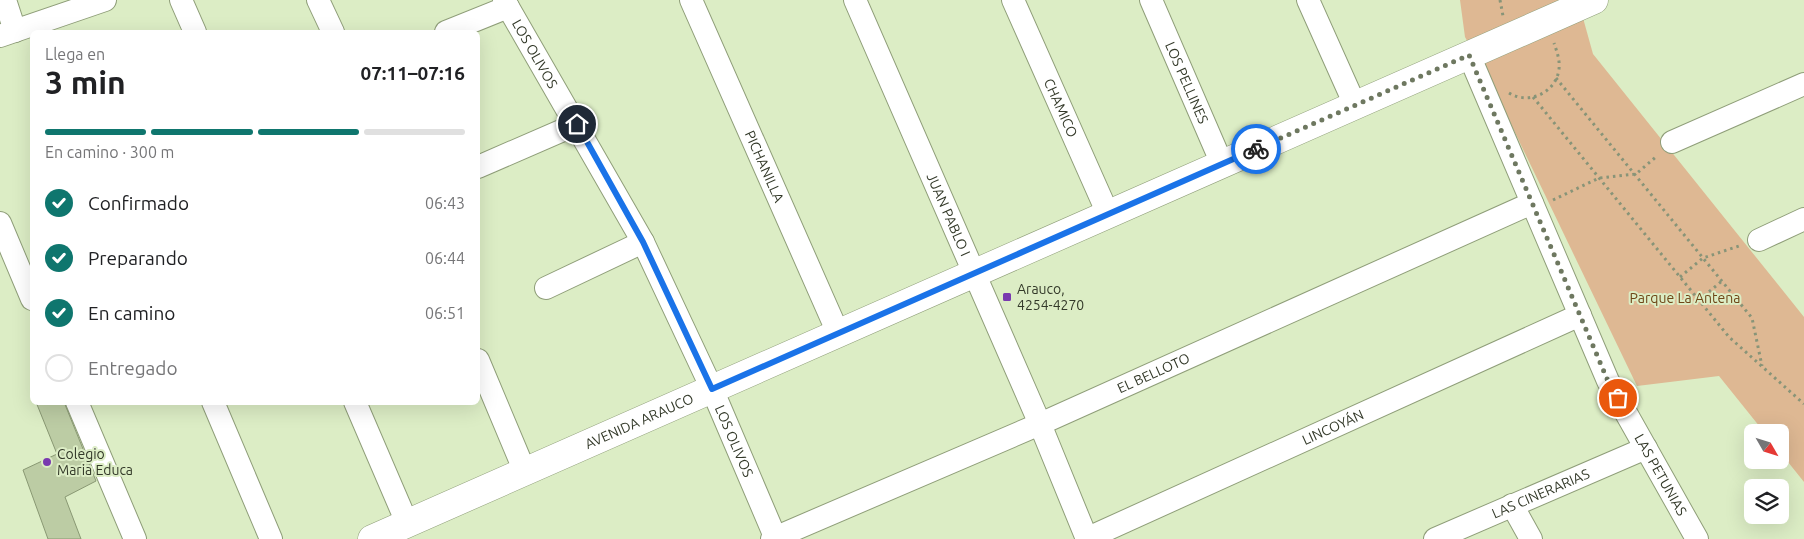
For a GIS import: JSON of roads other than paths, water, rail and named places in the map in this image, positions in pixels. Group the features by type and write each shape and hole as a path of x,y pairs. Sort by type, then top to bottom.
{"street":[{"path":"5,0 8,33 50,26 105,0"},
{"path":"181,0 194,30"},
{"path":"318,0 332,30"},
{"name":"PICHANILLA","path":"691,0 838,333"},
{"name":"JUAN PABLO I","path":"855,0 1040,424 1087,539"},
{"name":"CHAMICO","path":"1013,0 1108,214"},
{"name":"LOS PELLINES","path":"1151,0 1222,164"},
{"path":"1308,0 1355,105"},
{"name":"AVENIDA ARAUCO","path":"372,539 1594,0"},
{"path":"450,30 506,4"},
{"name":"LOS OLIVOS","path":"506,4 577,124 643,242 712,389 775,538"},
{"name":"LAS PETUNIAS","path":"1469,55 1608,381 1697,539"},
{"path":"1672,142 1804,84"},
{"path":"480,166 577,124"},
{"name":"EL BELLOTO","path":"775,538 1040,424 1533,206"},
{"path":"1759,240 1804,219"},
{"path":"0,223 30,293"},
{"path":"546,288 643,242"},
{"name":"LINCOYÁN","path":"1087,539 1580,315"},
{"path":"480,365 525,472"},
{"path":"78,405 135,539"},
{"path":"213,405 271,539"},
{"path":"356,405 407,523"},
{"name":"LAS CINERARIAS","path":"1435,539 1646,448"},
{"path":"1512,506 1531,539"}],"place":[{"name":"Arauco, 4254-4270","path":"1007,297"},
{"name":"Colegio Maria Educa","path":"47,462"}],"park label":[{"name":"Parque La Antena","path":"1685,298"}]}
